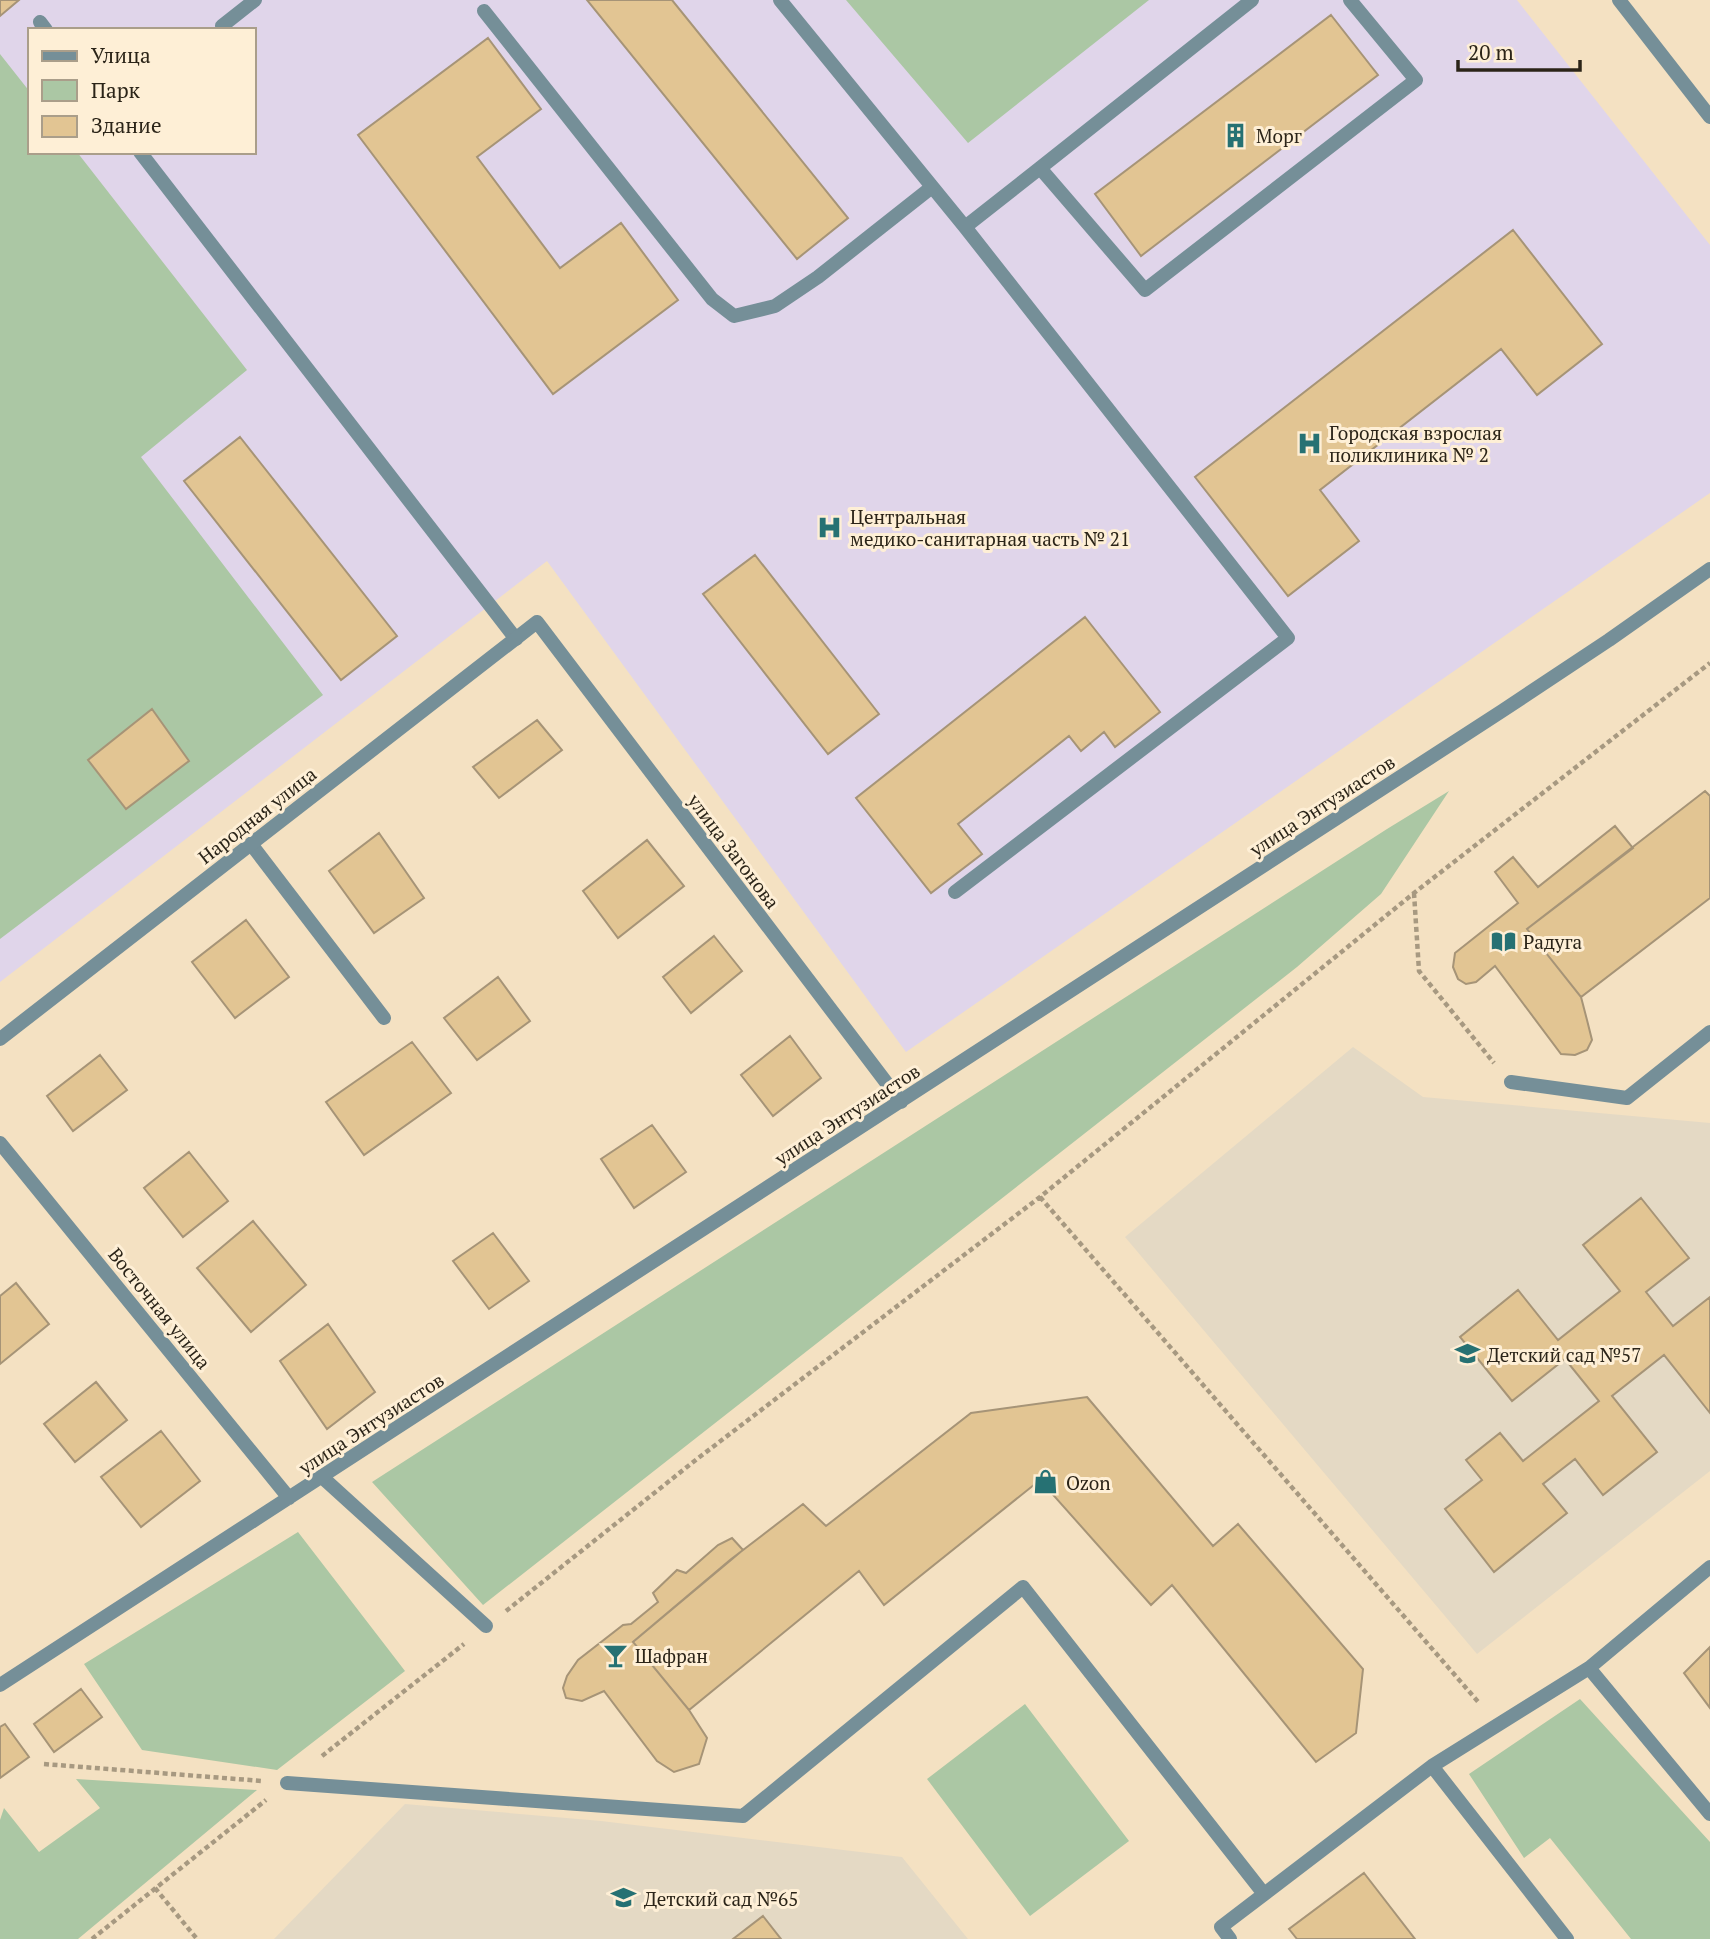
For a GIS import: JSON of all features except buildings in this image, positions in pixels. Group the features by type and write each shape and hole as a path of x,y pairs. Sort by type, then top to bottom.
{"street":[{"path":"222,26 255,0"},
{"path":"780,0 965,227 1288,638 955,892"},
{"path":"965,227 1252,0"},
{"path":"1040,168 1146,290 1416,80 1350,0"},
{"path":"1619,0 1710,117"},
{"path":"484,11 712,299 734,316 775,306 818,277 932,187"},
{"path":"142,154 516,639"},
{"name":"улица Энтузиастов","path":"0,1685 1502,711 1710,569"},
{"name":"Народная улица","path":"0,1039 537,622"},
{"name":"улица Загонова","path":"537,622 901,1102"},
{"path":"251,844 384,1018"},
{"path":"1511,1082 1627,1098 1710,1032"},
{"name":"Восточная улица","path":"0,1143 289,1498"},
{"path":"322,1477 486,1626"},
{"path":"1230,1939 1221,1927 1432,1766 1589,1668 1710,1567"},
{"path":"287,1783 743,1816 1023,1587 1264,1894"},
{"path":"1589,1668 1710,1814"},
{"path":"1432,1766 1567,1939"}],"path":[{"path":"92,1939 697,1459 1041,1197 1413,893 1710,663"},
{"path":"1413,893 1419,971 1511,1082"},
{"path":"1041,1197 1499,1725"},
{"path":"44,1764 287,1783"},
{"path":"155,1888 197,1939"}],"shaded area":[{"name":"Центральная медико-санитарная часть № 21","path":"0,0 1517,0 1710,245 1710,493 906,1052 547,561 0,982"},
{"name":"Детский сад №57","path":"1353,1047 1423,1097 1710,1123 1710,1471 1477,1654 1125,1237"},
{"name":"Детский сад №65","path":"405,1804 601,1821 902,1857 968,1939 274,1939"}],"green space":[{"path":"846,0 1149,0 968,143"},
{"path":"0,54 28,89 28,154 79,154 247,370 141,457 323,695 0,939"},
{"path":"1449,791 1381,894 1297,967 483,1605 372,1482 1387,829"},
{"path":"298,1532 405,1671 277,1770 142,1750 84,1664"},
{"path":"1580,1699 1710,1842 1710,1939 1631,1939 1550,1838 1524,1858 1469,1774"},
{"path":"1025,1704 1129,1841 1030,1916 927,1779"},
{"path":"76,1779 257,1790 78,1939 0,1939 0,1820 4,1808 39,1852 100,1808"}],"place":[{"name":"Морг","path":"1236,135"},
{"name":"Городская взрослая поликлиника № 2","path":"1309,443"},
{"name":"Центральная медико-санитарная часть № 21","path":"830,527"},
{"name":"Радуга","path":"1503,941"},
{"name":"Детский сад №57","path":"1467,1354"},
{"name":"Ozon","path":"1046,1482"},
{"name":"Шафран","path":"615,1655"},
{"name":"Детский сад №65","path":"624,1898"}]}
